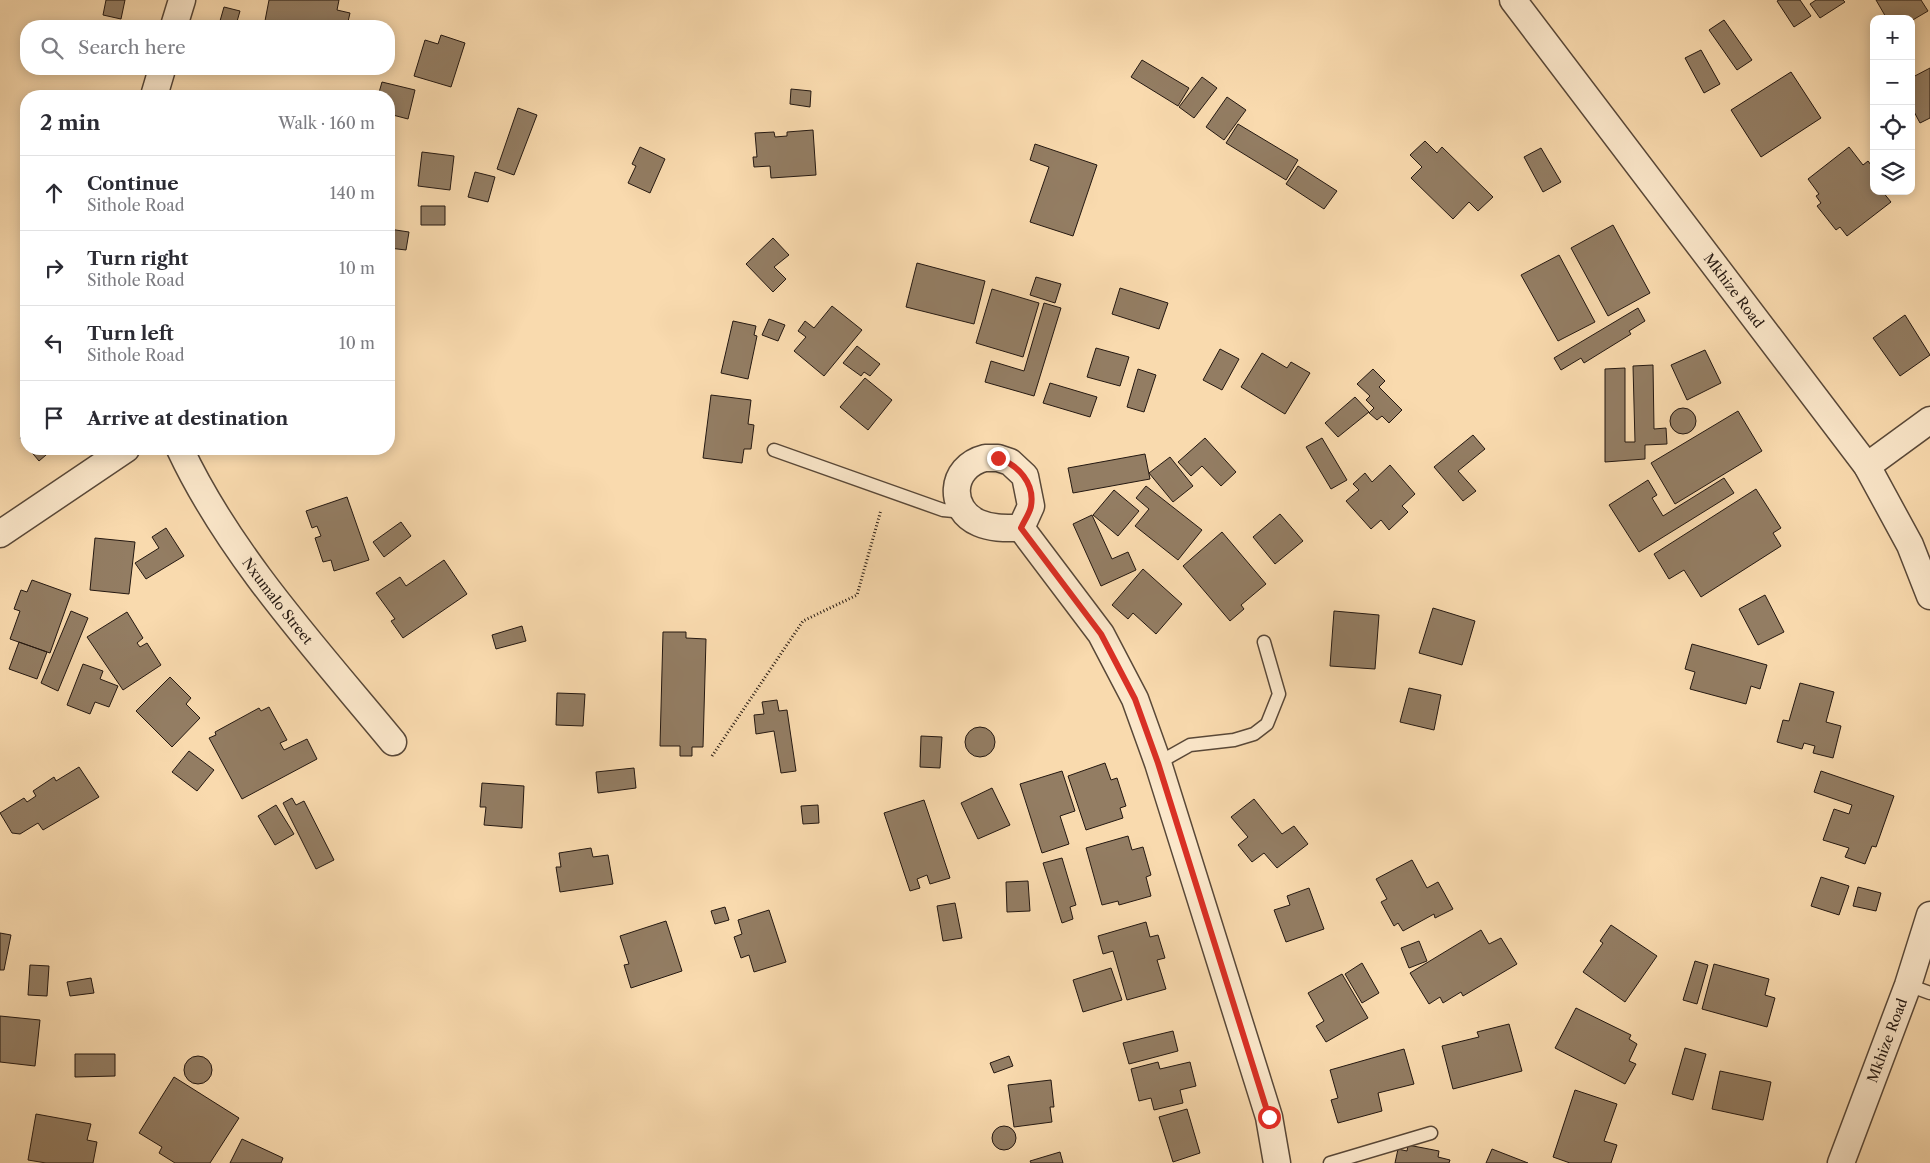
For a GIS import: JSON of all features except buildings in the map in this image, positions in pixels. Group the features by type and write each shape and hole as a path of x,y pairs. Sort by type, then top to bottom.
{"street":[{"path":"176,20 182,0"},
{"name":"Mkhize Road","path":"1514,0 1867,466 1910,545 1930,596"},
{"path":"156,90 160,75"},
{"path":"1867,466 1930,420"},
{"path":"0,534 117,455"},
{"name":"Nxumalo Street","path":"183,455 194,480 218,520 294,622 393,742"},
{"path":"998,458 1018,468 1025,476 1031,506 1021,528 997,528 978,522 966,512 959,500 957,488 959,475 974,461 998,458"},
{"path":"1021,528 1101,634 1135,699 1158,763 1269,1117 1277,1163"},
{"name":"Mkhize Road","path":"1841,1163 1919,989 1930,915"}],"lane":[{"path":"774,450 943,510 966,512"},
{"path":"1158,763 1190,745 1234,740 1254,734 1267,724 1275,710 1279,694 1264,642"},
{"path":"1330,1163 1431,1133"}],"path":[{"path":"712,756 803,621 857,595 886,490"}],"route":[{"path":"998,458 1010,462 1025,476 1031,506 1021,528 1101,634 1135,699 1158,763 1269,1117"}]}
